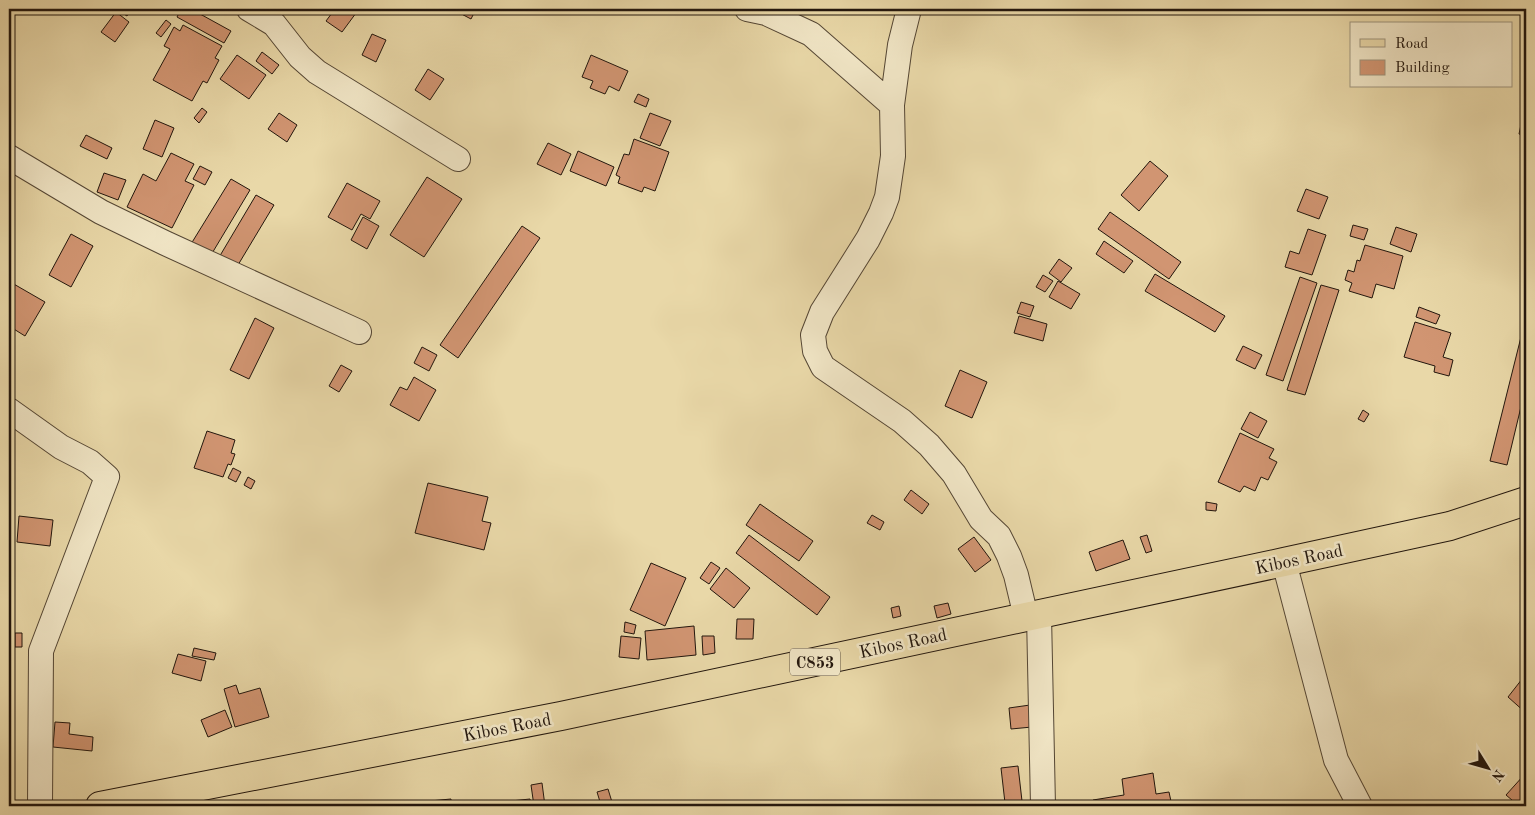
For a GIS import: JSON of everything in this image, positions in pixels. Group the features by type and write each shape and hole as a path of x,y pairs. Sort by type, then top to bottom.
{"main road":[{"name":"Kibos Road","path":"100,806 561,716 1033,616 1450,526 1526,502"}],"street":[{"path":"249,9 274,24 300,57 317,72 458,159"},
{"path":"747,9 766,13 811,34 892,105"},
{"path":"910,9 900,45 892,105 893,156 887,197 882,213 868,239 822,312 813,335 814,351 823,367 902,422 929,445 954,474 982,520 999,536 1033,616 1044,806"},
{"path":"9,157 101,212 207,263 359,332"},
{"path":"9,410 61,447 90,462 107,477 42,651 40,806"},
{"path":"1284,562 1336,760 1360,806"}],"building":[{"path":"116,9 131,9 127,16"},
{"path":"181,9 191,9 231,31 224,43 177,17"},
{"path":"335,9 359,9 342,32 326,21"},
{"path":"452,9 476,9 471,19"},
{"path":"116,12 129,22 115,42 101,32"},
{"path":"166,20 171,24 161,37 156,33"},
{"path":"183,25 222,46 215,58 219,60 207,83 203,81 192,101 153,80 170,49 164,46 174,27 180,31"},
{"path":"372,34 386,40 376,62 362,55"},
{"path":"262,52 279,65 272,74 256,61"},
{"path":"237,55 266,75 249,99 220,79"},
{"path":"591,55 628,71 619,91 609,86 605,94 590,88 593,81 582,77"},
{"path":"428,69 444,79 430,100 415,90"},
{"path":"638,94 649,99 646,107 634,102"},
{"path":"1526,101 1526,136 1519,134"},
{"path":"202,108 207,112 199,123 194,118"},
{"path":"279,113 297,125 287,142 268,129"},
{"path":"650,113 671,121 660,146 640,138"},
{"path":"155,120 174,128 162,157 143,149"},
{"path":"86,135 112,148 107,159 80,146"},
{"path":"634,139 669,152 655,191 644,187 642,192 618,183 620,177 616,175 624,154 629,155"},
{"path":"548,143 571,154 561,175 537,164"},
{"path":"578,151 614,167 606,186 570,171"},
{"path":"171,153 194,164 185,181 194,185 172,228 127,207 143,174 156,181"},
{"path":"1150,161 1168,176 1139,211 1121,195"},
{"path":"200,166 212,172 205,185 193,179"},
{"path":"104,173 126,180 118,200 97,192"},
{"path":"427,177 462,199 424,257 390,235"},
{"path":"231,179 250,190 211,255 191,244"},
{"path":"347,183 380,201 370,219 361,214 352,230 328,217"},
{"path":"1306,189 1328,197 1319,219 1297,211"},
{"path":"256,195 274,205 235,270 218,259"},
{"path":"1110,212 1181,262 1169,279 1098,229"},
{"path":"363,217 379,226 367,249 351,240"},
{"path":"1353,225 1368,229 1364,240 1350,236"},
{"path":"522,226 540,238 458,358 440,345"},
{"path":"1396,227 1417,234 1411,252 1390,244"},
{"path":"1308,229 1326,235 1312,275 1285,267 1290,251 1299,254"},
{"path":"71,234 93,246 71,287 49,275"},
{"path":"1104,241 1133,261 1124,273 1096,254"},
{"path":"1365,245 1403,256 1394,289 1376,284 1372,298 1349,291 1352,283 1345,280 1348,270 1354,272 1357,260 1360,261"},
{"path":"1059,259 1072,268 1061,282 1049,273"},
{"path":"1155,274 1225,316 1215,332 1145,291"},
{"path":"1043,275 1053,281 1045,292 1036,287"},
{"path":"1300,277 1317,283 1283,381 1266,375"},
{"path":"1058,281 1080,294 1071,309 1049,297"},
{"path":"12,283 45,302 25,336 9,326 9,288"},
{"path":"1321,285 1339,290 1305,395 1287,390"},
{"path":"1021,302 1034,306 1030,317 1017,313"},
{"path":"1419,307 1440,315 1436,324 1416,317"},
{"path":"1019,316 1047,324 1043,341 1014,333"},
{"path":"255,318 274,328 249,379 230,370"},
{"path":"1415,322 1451,333 1443,357 1453,360 1449,376 1434,372 1435,366 1404,357"},
{"path":"1523,329 1526,330 1526,386 1507,465 1490,461"},
{"path":"1243,346 1262,355 1255,369 1236,360"},
{"path":"422,347 437,355 429,371 414,363"},
{"path":"341,365 352,371 339,392 329,386"},
{"path":"960,370 987,382 972,418 945,406"},
{"path":"414,377 436,390 419,421 390,405 400,387 407,390"},
{"path":"1363,410 1369,414 1364,422 1358,419"},
{"path":"1250,412 1267,421 1258,438 1241,429"},
{"path":"207,431 235,440 231,453 235,454 231,465 228,464 223,477 194,468"},
{"path":"1240,433 1274,449 1269,458 1277,462 1268,480 1261,477 1255,491 1244,486 1240,492 1218,482"},
{"path":"233,468 241,472 236,482 228,478"},
{"path":"248,477 255,481 251,489 244,485"},
{"path":"428,483 488,497 482,521 491,523 484,550 415,533"},
{"path":"911,490 929,504 922,514 904,500"},
{"path":"1206,502 1217,504 1216,511 1206,510"},
{"path":"760,504 813,541 799,561 746,525"},
{"path":"872,515 884,522 880,530 867,523"},
{"path":"19,516 53,520 50,546 17,542"},
{"path":"749,535 830,597 817,615 736,553"},
{"path":"1147,535 1152,551 1146,553 1140,537"},
{"path":"974,537 991,560 975,572 958,549"},
{"path":"1123,540 1130,559 1096,571 1089,552"},
{"path":"711,562 720,568 709,584 700,578"},
{"path":"651,563 686,578 665,626 630,610"},
{"path":"726,568 750,588 734,608 710,589"},
{"path":"948,603 951,614 937,618 934,606"},
{"path":"899,606 901,616 893,618 891,608"},
{"path":"737,619 754,619 753,639 736,639"},
{"path":"625,622 636,625 634,634 624,632"},
{"path":"694,626 696,655 647,660 645,631"},
{"path":"15,633 22,633 22,647 15,647"},
{"path":"621,636 641,638 639,659 619,657"},
{"path":"702,636 714,636 715,653 703,655"},
{"path":"194,648 216,653 214,660 192,656"},
{"path":"178,654 206,661 201,681 172,673"},
{"path":"1526,674 1526,713 1508,697"},
{"path":"236,685 239,694 260,688 269,717 235,727 224,689"},
{"path":"1030,705 1032,727 1011,729 1009,708"},
{"path":"225,710 232,727 208,737 201,720"},
{"path":"55,722 70,723 69,734 93,737 92,751 53,747"},
{"path":"1018,766 1022,801 1005,803 1001,768"},
{"path":"1153,773 1156,794 1169,792 1172,806 1094,806 1093,800 1124,795 1122,779"},
{"path":"1524,775 1526,777 1526,806 1519,806 1506,795"},
{"path":"542,783 545,806 534,806 531,785"},
{"path":"608,789 612,802 601,805 597,792"},
{"path":"451,799 451,806 420,806 419,802"},
{"path":"530,799 531,806 512,806 511,801"}]}
